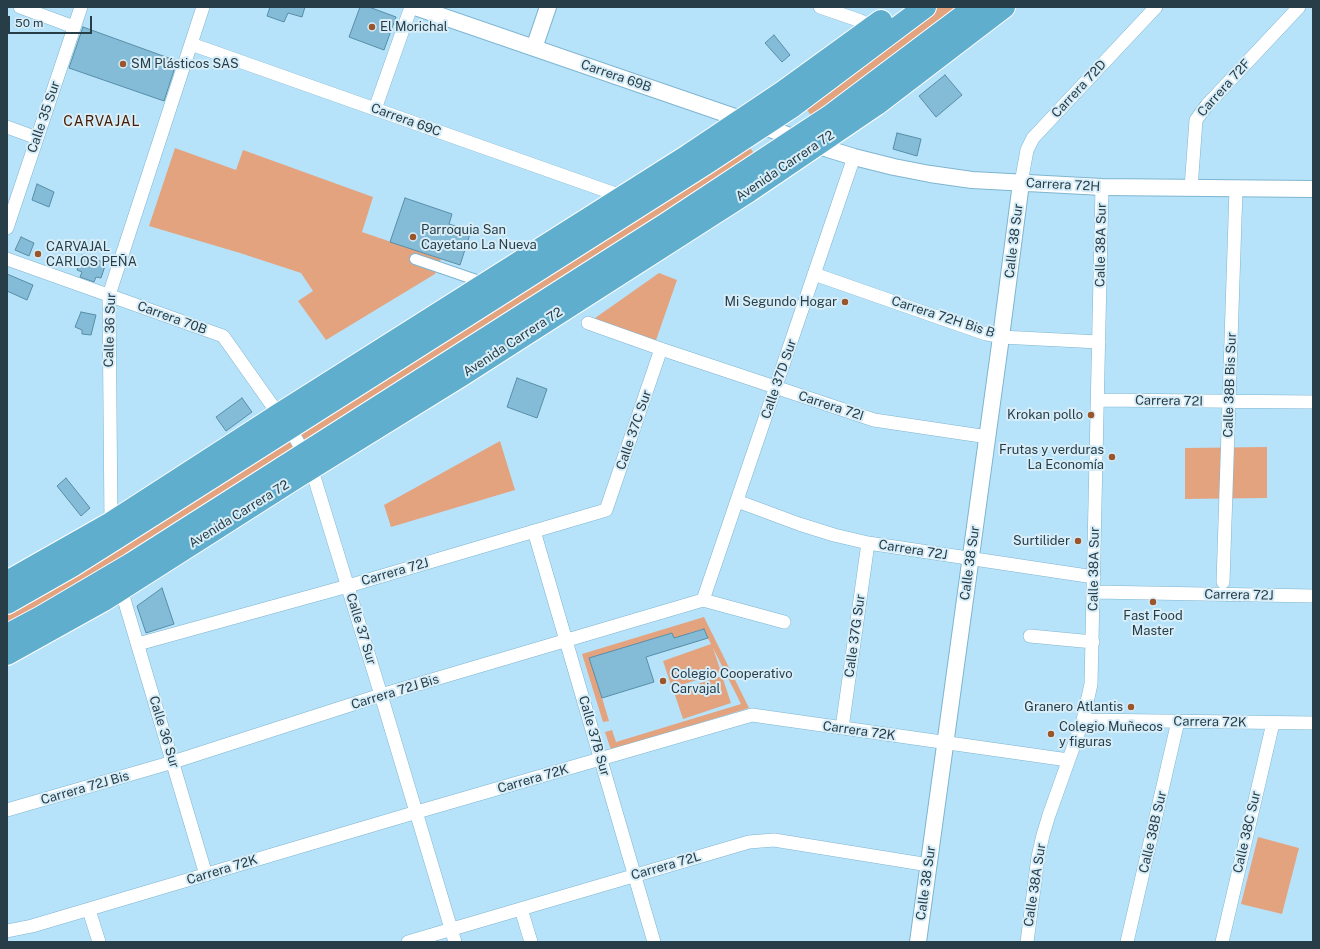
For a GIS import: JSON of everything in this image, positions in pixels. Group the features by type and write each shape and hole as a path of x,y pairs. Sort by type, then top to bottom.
{"highway":[{"path":"12,594 70,547 283,422 405,356 753,123 816,68 900,7"},
{"path":"12,594 112,541 283,422 363,361 621,196 753,123 793,106 925,7"},
{"name":"Avenida Carrera 72","path":"7,654 122,589 446,365 844,107 975,7"},
{"name":"Avenida Carrera 72","path":"7,635 41,617 308,461 494,355 749,191 817,145 877,104 1004,7"},
{"path":"446,365 494,355"},
{"path":"363,361 405,356"},
{"path":"7,648 41,617"}],"street":[{"path":"20,7 74,27"},
{"name":"Calle 35 Sur","path":"7,228 81,7"},
{"name":"Calle 36 Sur","path":"111,523 108,295 203,7"},
{"path":"375,109 411,7"},
{"name":"Carrera 69B","path":"415,7 817,145"},
{"path":"534,48 548,7"},
{"path":"820,7 858,20 873,27"},
{"name":"Carrera 72D","path":"1021,183 1027,150 1033,138 1156,7"},
{"name":"Carrera 72F","path":"1191,188 1194,124 1196,120 1207,105 1299,7"},
{"name":"Carrera 69C","path":"191,44 621,196"},
{"path":"7,127 37,138"},
{"name":"Carrera 72H","path":"817,145 854,157 930,174 972,180 1102,187 1313,190"},
{"name":"Calle 37D Sur","path":"704,600 854,157"},
{"name":"Calle 38 Sur","path":"918,942 988,437 1021,183"},
{"name":"Calle 38A Sur","path":"1027,942 1038,857 1043,835 1083,720 1091,684 1102,187"},
{"name":"Calle 38B Bis Sur","path":"1223,582 1236,189"},
{"name":"Carrera 70B","path":"7,259 223,336"},
{"path":"415,259 485,283"},
{"name":"Carrera 72H Bis B","path":"814,274 986,334 1001,337 1099,342"},
{"name":"Carrera 72I","path":"588,323 874,420 988,437"},
{"name":"Calle 37 Sur","path":"223,336 283,422 308,461 417,812 453,936"},
{"name":"Calle 37C Sur","path":"606,510 661,349"},
{"name":"Carrera 72I","path":"1098,400 1313,402"},
{"name":"Carrera 72J","path":"737,501 799,524 834,535 868,543 1094,577"},
{"name":"Carrera 72J","path":"138,644 348,586 606,510"},
{"name":"Calle 37B Sur","path":"534,531 654,942"},
{"name":"Calle 37G Sur","path":"842,728 868,543"},
{"name":"Calle 36 Sur","path":"122,589 206,875"},
{"name":"Carrera 72J","path":"1094,592 1313,596"},
{"path":"704,600 784,622"},
{"name":"Carrera 72J Bis","path":"7,810 173,762 381,695 704,600"},
{"path":"1030,636 1093,642"},
{"name":"Carrera 72K","path":"7,931 32,926 89,910 417,812 752,715 1068,760"},
{"name":"Carrera 72K","path":"1083,720 1313,723"},
{"name":"Calle 38B Sur","path":"1127,942 1178,721"},
{"name":"Calle 38C Sur","path":"1222,942 1273,723"},
{"name":"Carrera 72L","path":"408,942 453,936 521,909 760,840 774,840 929,864"},
{"path":"521,909 531,942"},
{"path":"89,910 98,942"}],"shaded area":[{"path":"932,7 960,7 813,118 807,110 863,68 873,52"},
{"path":"175,148 236,170 243,150 373,197 362,232 441,259 435,274 326,340 298,301 313,291 301,273 149,226"},
{"path":"747,148 751,149 755,155 308,446 299,431"},
{"path":"659,273 677,280 654,346 588,323"},
{"path":"287,438 297,453 7,630 7,611"},
{"path":"500,441 515,490 391,527 384,505"},
{"path":"1267,447 1267,498 1185,499 1185,448"},
{"path":"704,617 749,708 611,750 605,732 612,730 616,742 741,704 713,648 721,672 672,688 663,661 711,644 703,629 689,633 692,643 677,648 672,633 590,658 609,721 603,722 582,654"},
{"path":"722,676 731,703 683,719 674,692"},
{"path":"1258,837 1299,848 1282,914 1241,904"}],"building":[{"path":"270,7 305,7 302,17 288,13 284,22 267,16"},
{"name":"El Morichal","path":"360,7 369,7 396,17 384,50 349,37"},
{"name":"SM Plásticos SAS","path":"83,27 177,61 164,101 69,68"},
{"path":"774,35 790,55 782,62 765,43"},
{"path":"945,75 962,95 936,117 919,96"},
{"path":"897,133 921,139 917,156 893,149"},
{"path":"37,184 54,192 49,207 32,200"},
{"name":"Parroquia San Cayetano La Nueva","path":"405,198 452,214 449,224 471,231 460,265 390,242"},
{"path":"21,237 34,243 29,256 15,250"},
{"path":"82,255 106,263 101,278 96,277 94,282 80,277 82,272 77,270"},
{"path":"7,274 33,285 27,300 7,291"},
{"path":"81,312 96,315 91,335 82,334 82,330 75,327"},
{"path":"517,378 547,389 537,418 507,407"},
{"path":"242,398 252,412 226,431 216,417"},
{"path":"66,478 90,508 81,516 57,486"},
{"path":"162,588 174,624 146,633 137,606"},
{"path":"704,629 708,638 646,657 654,682 602,698 589,658 672,633 674,638"}],"place":[{"name":"El Morichal","path":"372,27"},
{"name":"SM Plásticos SAS","path":"123,64"},
{"name":"Parroquia San Cayetano La Nueva","path":"413,237"},
{"name":"CARVAJAL CARLOS PEÑA","path":"38,254"},
{"name":"Mi Segundo Hogar","path":"845,302"},
{"name":"Krokan pollo","path":"1091,415"},
{"name":"Frutas y verduras La Economía","path":"1112,457"},
{"name":"Surtilider","path":"1078,541"},
{"name":"Fast Food Master","path":"1153,602"},
{"name":"Colegio Cooperativo Carvajal","path":"663,681"},
{"name":"Granero Atlantis","path":"1131,707"},
{"name":"Colegio Muñecos y figuras","path":"1051,734"}],"district":[{"name":"CARVAJAL","path":"102,122"}]}
